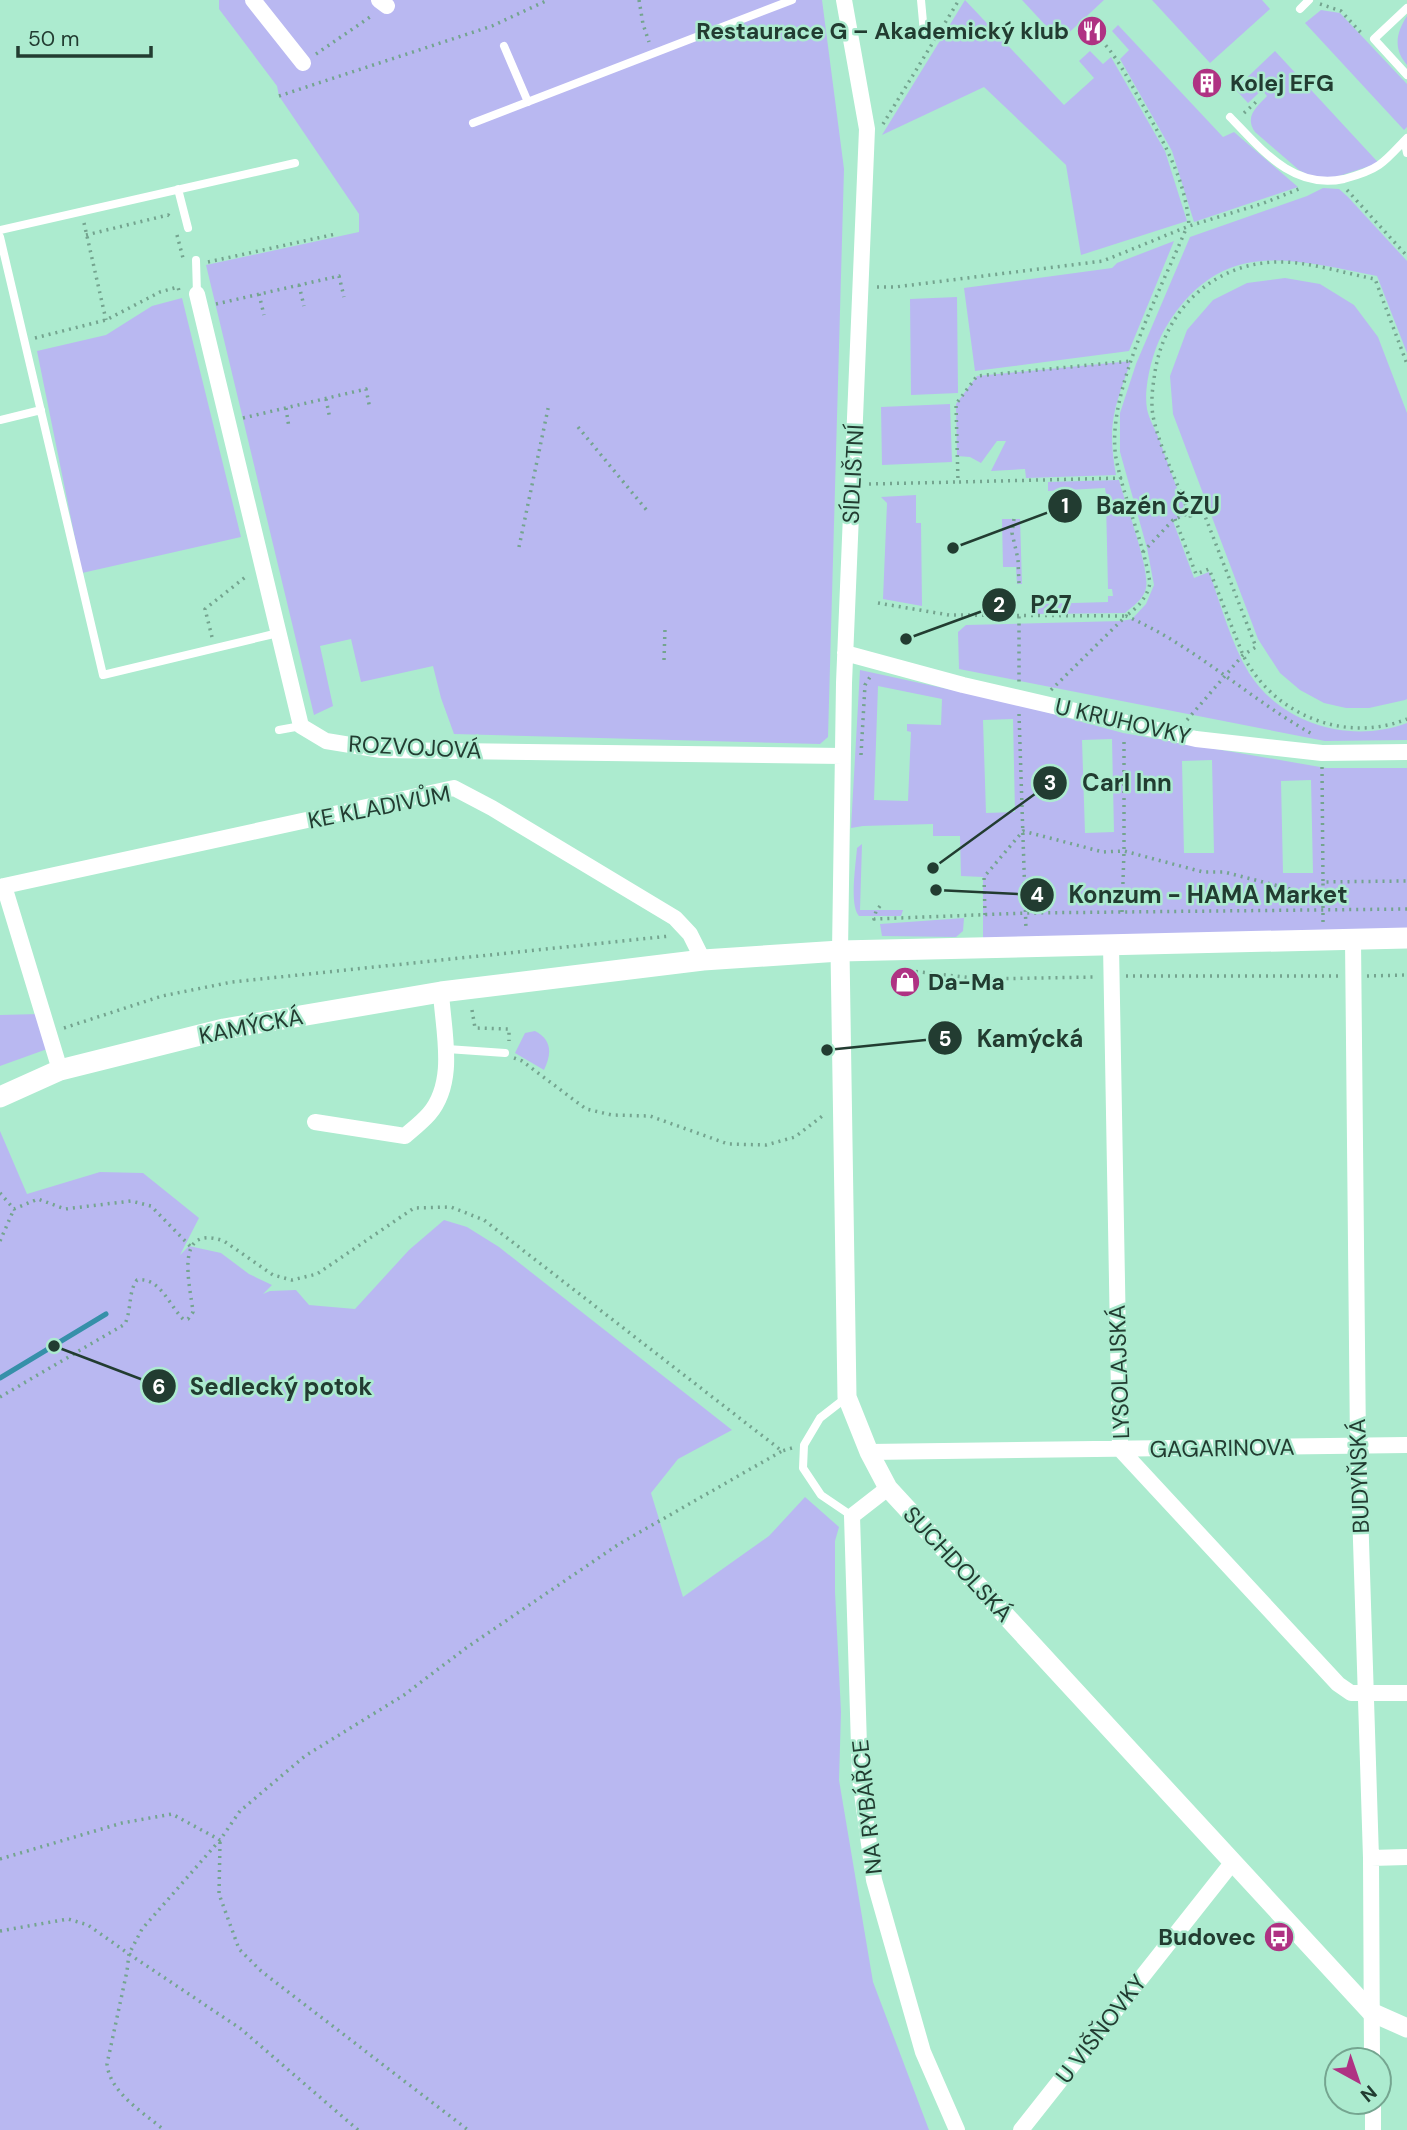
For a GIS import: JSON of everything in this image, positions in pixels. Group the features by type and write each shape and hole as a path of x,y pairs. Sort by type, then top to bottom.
{"main road":[{"name":"KAMÝCKÁ","path":"0,1097 60,1070 224,1029 441,992 703,960 841,951 1407,938"}],"street":[{"path":"253,0 303,63"},
{"name":"SÍDLIŠTNÍ","path":"841,951 845,653 867,129 844,0"},
{"path":"198,301 301,726"},
{"name":"U KRUHOVKY","path":"845,653 963,685 1186,736 1322,753 1407,752"},
{"name":"ROZVOJOVÁ","path":"301,726 326,741 381,750 843,756"},
{"name":"KE KLADIVŮM","path":"49,1032 4,886 454,788 675,918 690,934 703,960"},
{"name":"BUDYŇSKÁ","path":"1353,940 1358,1446 1371,1858 1372,2046"},
{"name":"LYSOLAJSKÁ","path":"1111,945 1120,1449 1338,1684 1351,1693 1407,1693"},
{"name":"SUCHDOLSKÁ","path":"841,951 847,1397 869,1452 888,1488 1232,1863 1371,2011 1407,2028"},
{"path":"316,1122 405,1136 430,1112 443,1085 447,1049 441,992"},
{"path":"49,1032 60,1070"},
{"name":"GAGARINOVA","path":"869,1452 1407,1445"},
{"path":"852,1516 888,1488"},
{"name":"NA RYBÁŘCE","path":"852,1516 860,1779 874,1880 923,2052 957,2130"},
{"path":"1371,1858 1407,1857"},
{"name":"U VIŠŇOVKY","path":"1021,2130 1232,1863"}],"lane":[{"path":"473,123 792,0"},
{"path":"921,0 924,33"},
{"path":"1300,9 1309,0"},
{"path":"1407,8 1374,39 1407,75"},
{"path":"504,46 528,102"},
{"path":"1230,117 1279,164 1314,181 1354,177 1378,166 1407,138"},
{"path":"1407,138 1407,153"},
{"path":"0,230 295,163"},
{"path":"178,189 188,228"},
{"path":"0,237 103,675 278,633"},
{"path":"196,262 198,301"},
{"path":"0,420 41,410"},
{"path":"279,730 301,726"},
{"path":"447,1049 506,1055"},
{"path":"847,1397 820,1418 804,1445 803,1468 821,1495 852,1516"}],"path":[{"path":"279,96 492,26 548,0"},
{"path":"639,0 643,24 654,55"},
{"path":"867,129 879,130 959,0"},
{"path":"1317,0 1322,6 1341,10 1370,42 1374,39"},
{"path":"303,63 383,3"},
{"path":"1039,702 1137,607 1148,592 1150,583 1143,552 1116,458 1115,426 1118,405 1131,361 1188,228 1180,181 1170,153 1114,54 1101,40"},
{"path":"1339,180 1407,256"},
{"path":"862,287 895,287 1103,261 1188,228 1292,193 1314,181"},
{"path":"81,212 106,320"},
{"path":"86,235 168,215 173,220"},
{"path":"24,341 106,320 160,292 178,287 187,278 176,232"},
{"path":"185,267 196,262 336,234"},
{"path":"1186,736 1188,720 1243,655 1256,647 1203,511 1190,516 1153,415 1156,358 1171,322 1187,300 1213,279 1250,265 1293,262 1375,279 1407,363"},
{"path":"178,287 184,313 198,301 259,295 339,276 344,297"},
{"path":"299,285 304,306"},
{"path":"259,295 264,315"},
{"path":"958,482 956,404 977,376 1131,361"},
{"path":"237,419 366,389 370,409"},
{"path":"326,399 330,419"},
{"path":"519,547 549,404"},
{"path":"286,408 289,428"},
{"path":"578,427 649,513"},
{"path":"853,484 1122,478"},
{"path":"1143,552 1175,519 1189,512"},
{"path":"1014,519 1012,533 1018,559 1019,584"},
{"path":"1175,519 1196,574 1209,569 1243,655 1261,682 1293,711 1330,725 1359,729 1391,725 1407,719"},
{"path":"212,639 205,609 248,575"},
{"path":"878,603 949,615 1126,616"},
{"path":"1009,607 1019,616 1018,697 1028,978"},
{"path":"664,660 665,629"},
{"path":"861,768 865,685 869,677 878,672"},
{"path":"1122,912 1124,722"},
{"path":"1023,831 1103,852 1124,851 1203,872 1224,872 1306,893 1323,892"},
{"path":"985,915 984,877 1023,831"},
{"path":"1323,940 1323,882 1407,881"},
{"path":"880,906 874,919 1026,913 1407,909"},
{"path":"49,1032 162,996 232,982 690,934"},
{"path":"890,968 982,979 1407,975"},
{"path":"472,1010 475,1028 509,1029 509,1043"},
{"path":"506,1055 522,1061 586,1109 612,1115 650,1116 728,1144 766,1145 795,1137 821,1119 842,1098"},
{"path":"0,1193 14,1209"},
{"path":"0,1241 14,1209 38,1199 65,1209 131,1201 151,1206 190,1246"},
{"path":"0,1397 125,1324 131,1312 132,1287 137,1280 145,1279 157,1286 177,1314 188,1319 193,1312 187,1255 190,1246 206,1237 224,1241 273,1275 292,1280 317,1274 414,1208 451,1207 484,1220 495,1228 782,1451"},
{"path":"164,2130 124,2096 108,2078 107,2064 129,1954 142,1929 220,1840 240,1811 305,1756 404,1695 466,1648 619,1544 782,1451 804,1445"},
{"path":"0,1859 122,1823 172,1814 220,1840"},
{"path":"220,1840 219,1894 240,1949 261,1972 468,2130"},
{"path":"0,1931 68,1919 88,1925 241,2029 358,2130"}],"shaded area":[{"path":"219,0 822,0 844,169 828,737 820,744 454,734 433,666 361,682 351,639 320,646 333,706 314,715 206,265 359,232 359,214 279,96 277,86 219,9"},
{"path":"965,0 1064,105 1094,78 1079,61 1090,51 1103,64 1111,57 1165,151 1187,221 1081,255 1066,165 984,87 882,135"},
{"path":"1022,0 1104,0 1060,41"},
{"path":"1152,0 1262,0 1270,9 1210,63"},
{"path":"1321,10 1340,13 1407,84 1407,127 1404,130 1305,23"},
{"path":"1407,16 1407,65 1400,53 1398,41 1400,29"},
{"path":"1118,25 1223,137 1234,132 1298,187 1194,222 1172,151 1120,59 1129,50 1112,31"},
{"path":"1275,51 1379,163 1326,179 1312,177 1299,170 1255,132 1251,116 1267,96 1262,90 1248,103 1235,89"},
{"path":"1323,188 1339,189 1407,261 1407,353 1377,276 1315,264 1259,261 1234,267 1210,279 1187,298 1157,345 1150,366 1147,409 1187,514 1173,521 1194,578 1209,572 1237,649 1249,673 1263,691 1280,706 1299,717 1341,730 1385,729 1407,723 1407,740 1325,741 959,669 958,632 966,625 1121,621 1132,619 1146,604 1154,585 1147,548 1120,452 1120,413 1136,364 1190,237"},
{"path":"1174,241 1129,351 975,371 964,288 1112,268 1117,263"},
{"path":"1285,278 1320,284 1354,305 1378,337 1407,413 1405,700 1369,708 1346,708 1324,703 1300,690 1280,673 1258,639 1173,414 1170,376 1187,330 1213,300 1247,283"},
{"path":"957,297 958,393 911,395 910,299"},
{"path":"182,298 241,537 82,573 37,351 106,335 152,306"},
{"path":"1131,361 1120,392 1112,429 1116,475 1026,478 1025,469 991,471 1006,441 997,441 981,463 970,457 957,456 956,404 977,376"},
{"path":"950,404 952,462 882,465 881,407"},
{"path":"1119,480 1144,566 1146,588 1143,596 1125,613 1034,614 1035,609 1039,609 1039,604 1108,602 1108,596 1113,596 1112,589 1108,589 1106,501 1110,501 1109,494 1106,494 1105,488 1048,491 1048,482"},
{"path":"916,495 916,523 921,523 922,606 883,599 887,503 881,497"},
{"path":"1002,519 1020,519 1022,584 1017,584 1016,567 1003,567"},
{"path":"860,670 1012,703 1123,733 1326,768 1407,768 1407,933 983,940 983,877 961,876 960,836 933,836 933,824 851,828","holes":["878,686 942,699 941,725 907,724 907,731 911,732 908,801 874,800","1013,719 1015,812 986,813 983,720","1112,739 1114,832 1085,833 1082,740","1212,760 1214,853 1184,853 1182,761","1311,780 1313,873 1283,873 1281,781"]},
{"path":"862,844 860,910 903,910 901,916 859,916 856,911 854,894 857,848"},
{"path":"964,918 963,931 956,937 882,936 880,924"},
{"path":"40,1014 50,1048 0,1066 0,1015"},
{"path":"535,1031 545,1038 549,1048 544,1070 515,1053 525,1033"},
{"path":"0,1131 27,1194 100,1172 143,1173 199,1218 180,1255 189,1246 221,1253 249,1274 272,1285 263,1294 270,1291 296,1290 309,1305 355,1309 409,1250 444,1220 467,1227 499,1247 732,1430 678,1459 651,1493 683,1597 769,1536 805,1497 839,1527 835,1541 835,1592 841,1712 839,1780 873,1982 929,2130 0,2130"}],"waterway":[{"path":"0,1378 106,1314"}],"place":[{"name":"Restaurace G – Akademický klub","path":"1092,31"},
{"name":"Kolej EFG","path":"1207,83"},
{"name":"Bazén ČZU","path":"953,548"},
{"name":"P27","path":"906,639"},
{"name":"Carl Inn","path":"933,868"},
{"name":"Konzum - HAMA Market","path":"936,890"},
{"name":"Da-Ma","path":"905,982"},
{"name":"Kamýcká","path":"827,1050"},
{"name":"Sedlecký potok","path":"54,1346"},
{"name":"Budovec","path":"1279,1937"}]}
